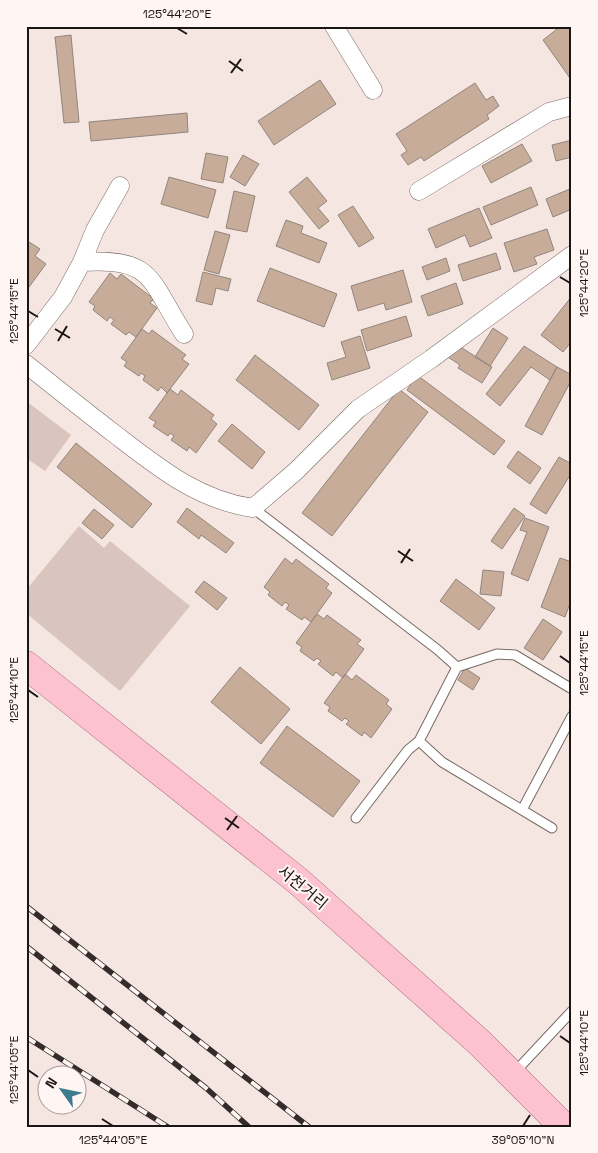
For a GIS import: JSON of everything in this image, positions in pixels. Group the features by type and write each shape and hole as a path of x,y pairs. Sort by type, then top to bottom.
{"main road":[{"name":"서천거리","path":"26,664 298,881 480,1044 564,1127"}],"street":[{"path":"334,26 373,90"},
{"path":"418,192 549,112 572,106"},
{"path":"26,345 63,296 82,262 95,230 120,186"},
{"path":"26,364 167,474 202,494 233,505 253,508 296,471 358,408 431,359 572,256"},
{"path":"82,262 111,260 133,266 150,279 162,294 184,334"}],"lane":[{"path":"253,508 438,650 457,668"},
{"path":"356,818 408,750 419,741 457,668 497,654 515,655 572,689"},
{"path":"522,810 572,716"},
{"path":"419,741 442,762 552,828"},
{"path":"512,1075 572,1011"}],"shaded area":[{"path":"26,401 71,435 45,471 26,458"},
{"path":"79,526 104,548 110,541 190,606 120,691 26,613 26,590"}],"building":[{"path":"561,26 572,26 572,81 543,40"},
{"path":"71,35 79,122 64,123 55,37"},
{"path":"320,80 336,104 274,145 258,121"},
{"path":"475,83 486,100 493,96 499,106 487,115 489,119 424,161 421,157 408,165 401,155 407,151 396,134"},
{"path":"187,113 188,132 91,141 89,122"},
{"path":"572,140 572,157 556,161 552,145"},
{"path":"522,144 532,161 491,183 482,166"},
{"path":"206,153 228,157 223,183 201,179"},
{"path":"243,155 259,164 245,186 230,177"},
{"path":"169,177 216,190 208,218 161,204"},
{"path":"307,177 327,201 318,208 329,221 319,229 289,192"},
{"path":"531,187 538,205 491,225 483,207"},
{"path":"572,188 572,209 553,217 546,199"},
{"path":"234,191 255,196 247,232 226,228"},
{"path":"353,206 374,238 359,247 338,215"},
{"path":"479,208 492,238 470,247 465,235 436,248 428,229"},
{"path":"286,220 303,226 301,233 327,243 319,263 276,246"},
{"path":"547,229 554,250 534,257 537,264 514,272 504,243"},
{"path":"215,231 230,235 219,274 204,270"},
{"path":"26,240 40,249 35,256 46,264 26,291"},
{"path":"496,253 501,269 463,281 458,265"},
{"path":"446,258 450,271 427,280 422,267"},
{"path":"270,268 337,294 324,327 257,301"},
{"path":"403,270 412,302 386,310 384,303 358,311 351,286"},
{"path":"203,272 231,279 228,291 216,288 212,305 196,301"},
{"path":"110,273 117,279 121,274 154,299 150,303 157,308 136,337 129,332 126,335 111,324 114,320 110,317 107,321 93,310 95,306 89,302"},
{"path":"456,283 463,304 428,316 421,296"},
{"path":"572,296 572,341 563,352 541,335"},
{"path":"406,316 412,336 367,351 361,330"},
{"path":"493,328 508,338 490,366 475,357"},
{"path":"142,329 149,334 152,330 186,355 182,359 189,364 167,393 161,387 158,391 143,380 145,376 141,373 139,376 124,366 127,362 121,358"},
{"path":"360,336 370,368 332,380 327,363 346,357 341,342"},
{"path":"524,346 557,367 550,380 531,367 500,406 486,394"},
{"path":"462,348 492,367 482,383 458,368 460,365 448,357 452,352"},
{"path":"255,355 319,405 299,430 236,380"},
{"path":"557,367 572,375 572,379 542,435 525,426"},
{"path":"417,375 505,441 494,455 407,390"},
{"path":"170,389 178,395 181,390 214,415 211,419 217,424 196,453 189,447 187,451 171,440 174,436 170,433 168,436 153,426 156,422 149,418"},
{"path":"399,389 428,412 332,536 302,513"},
{"path":"232,424 265,452 252,469 218,441"},
{"path":"76,443 152,504 132,528 57,467"},
{"path":"518,451 541,468 530,484 507,467"},
{"path":"559,457 572,464 572,472 546,514 530,504"},
{"path":"187,508 234,543 226,553 201,535 199,539 177,522"},
{"path":"514,508 525,516 502,549 491,541"},
{"path":"94,509 114,525 102,539 82,523"},
{"path":"525,518 549,527 528,581 511,574 527,532 520,530"},
{"path":"285,558 292,564 296,559 329,584 326,588 332,593 311,622 304,617 302,620 286,609 289,605 285,602 282,606 268,595 270,592 264,587"},
{"path":"560,558 572,562 572,598 565,617 541,607"},
{"path":"483,570 504,572 501,596 480,594"},
{"path":"456,579 495,608 479,630 440,601"},
{"path":"204,581 227,598 217,610 195,592"},
{"path":"317,614 324,619 327,615 361,640 357,644 364,649 343,678 336,672 333,676 318,664 321,661 317,658 314,661 300,651 302,647 296,643"},
{"path":"543,619 562,632 543,660 524,648"},
{"path":"240,667 290,709 261,744 211,702"},
{"path":"465,668 480,678 473,690 458,680"},
{"path":"345,674 352,680 356,675 389,700 386,704 392,709 371,738 364,732 362,736 346,724 349,721 345,718 342,721 328,711 330,707 324,703"},
{"path":"287,726 360,781 333,817 260,763"}],"railway":[{"path":"26,906 309,1127"},
{"path":"26,946 206,1088 249,1127"},
{"path":"26,1037 168,1127"}]}
